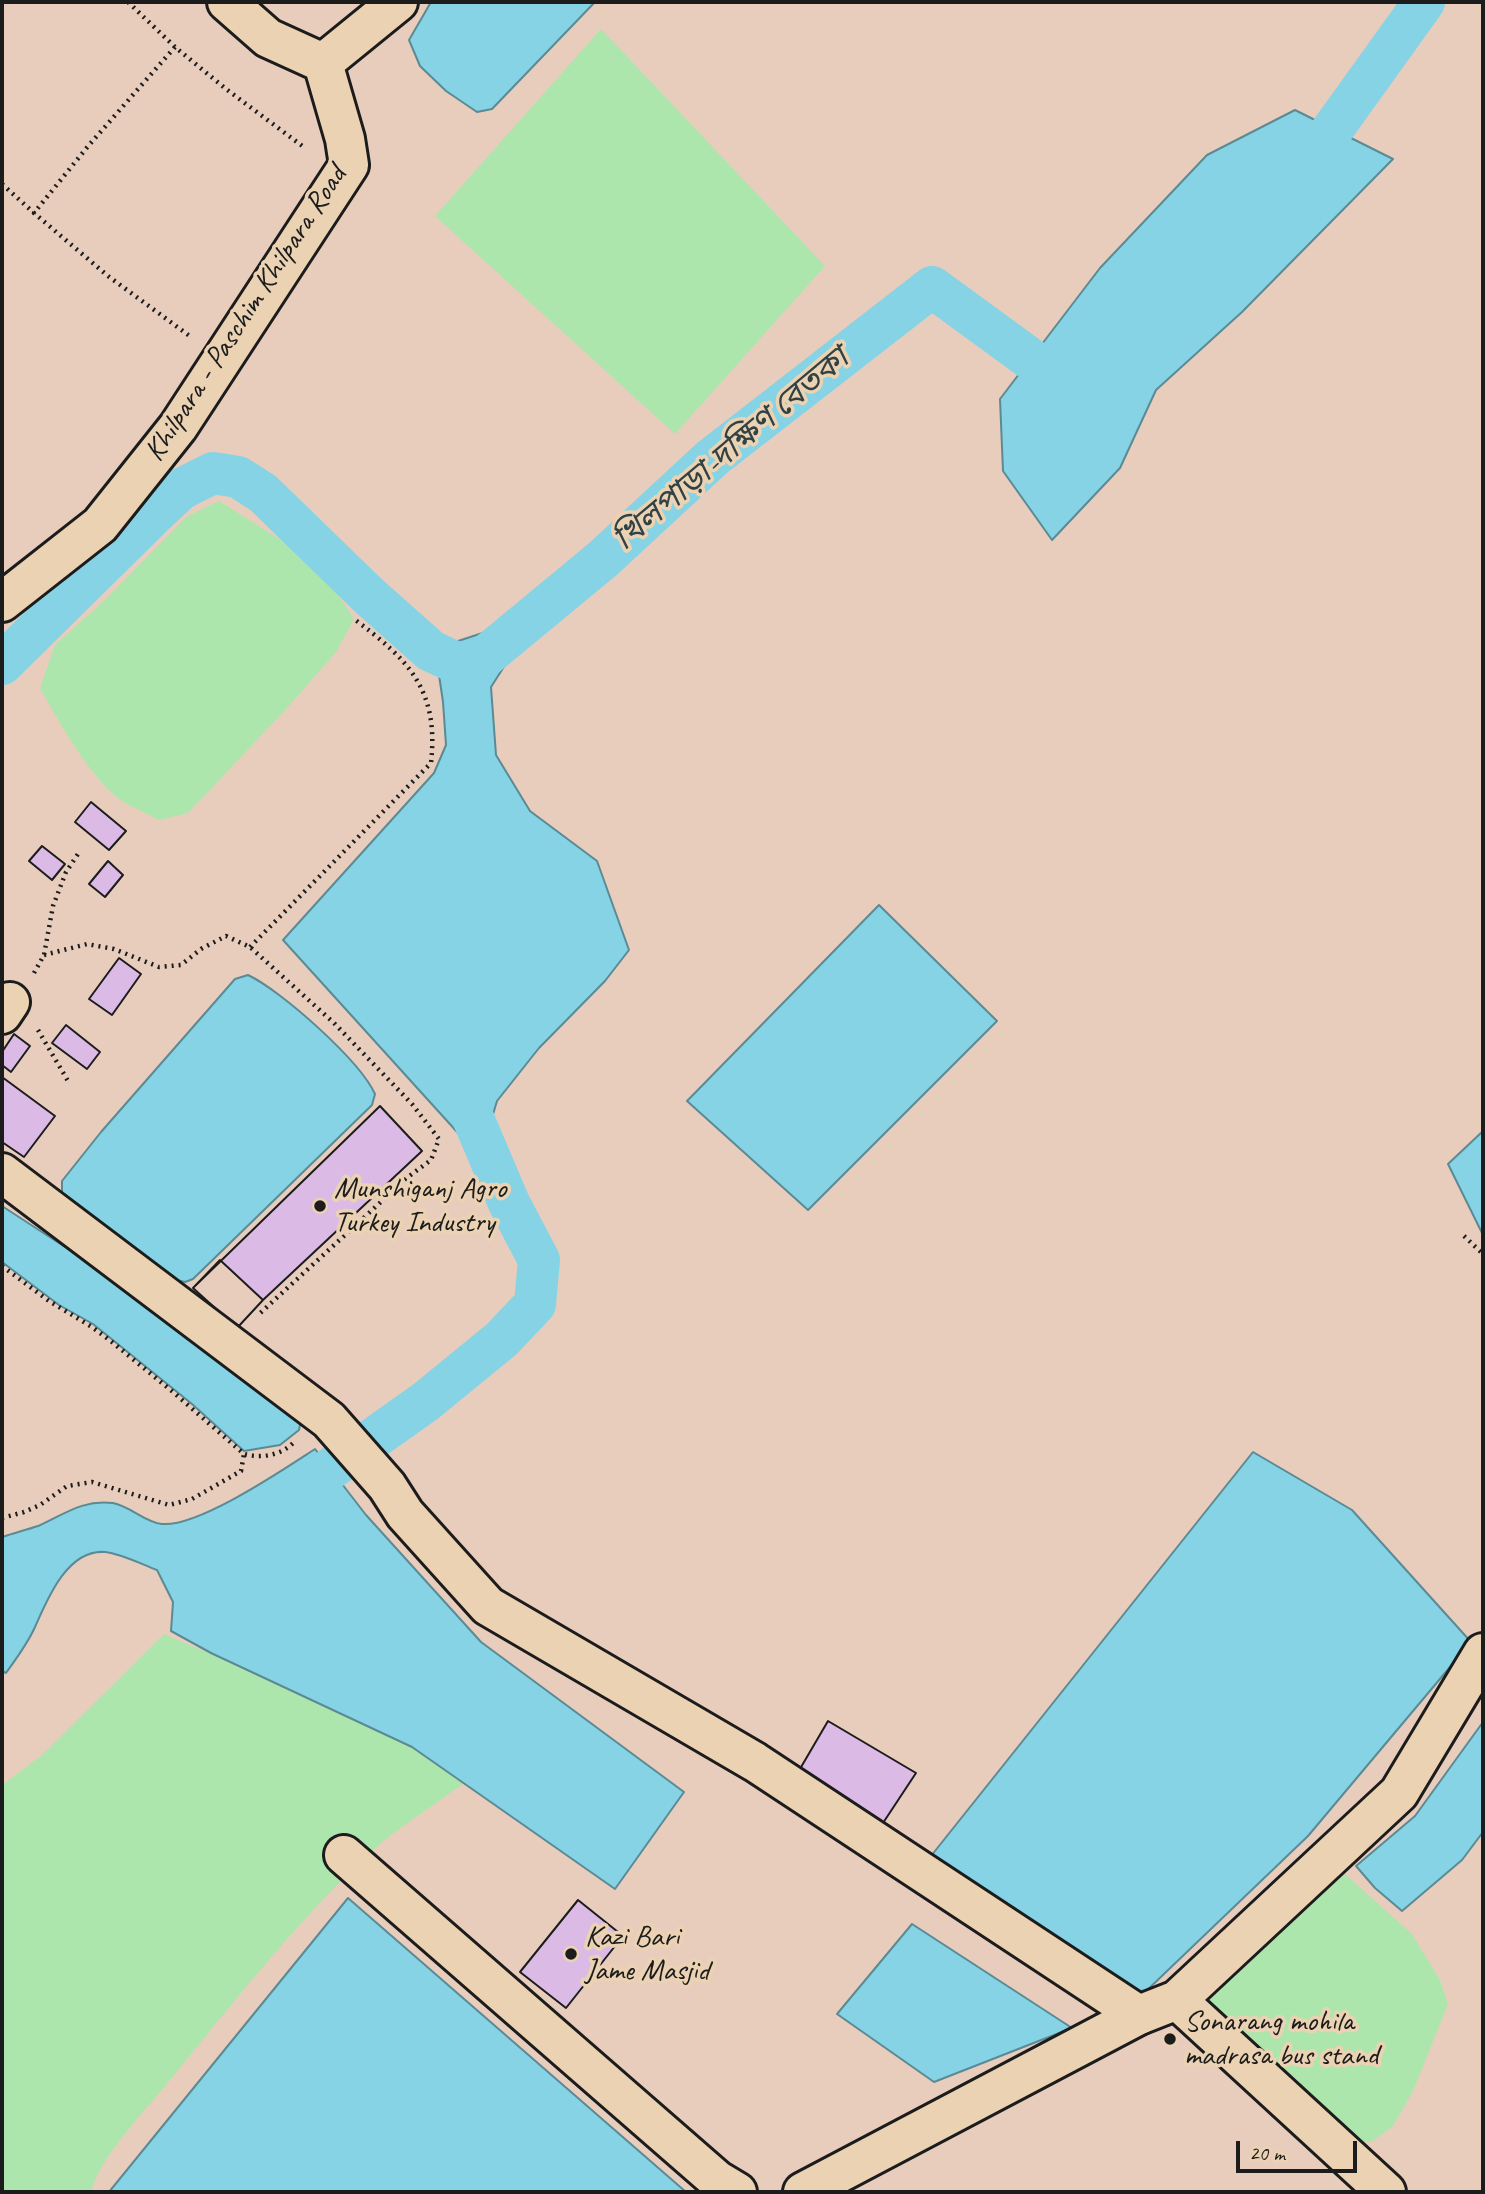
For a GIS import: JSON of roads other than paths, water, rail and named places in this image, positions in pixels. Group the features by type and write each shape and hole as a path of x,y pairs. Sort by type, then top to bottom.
{"street":[{"path":"228,2 268,38 323,63 398,2"},
{"name":"Khilpara - Paschim Khilpara Road","path":"2,602 108,516 178,427 349,165 345,139 323,63"},
{"path":"2,1173 322,1414 387,1486 405,1514 488,1606 755,1762 1139,2015"},
{"path":"803,2192 1139,2015 1177,2000 1399,1793 1483,1653"},
{"path":"344,1855 717,2180 737,2192"},
{"path":"1177,2000 1386,2192"}],"water":[{"path":"431,2 595,2 492,109 477,112 446,91 420,66 409,40"},
{"path":"1295,110 1393,159 1242,312 1156,390 1120,468 1052,540 1003,471 1000,399 1100,268 1207,155"},
{"path":"513,623 521,640 491,687 496,755 530,811 597,861 629,950 605,981 539,1048 497,1101 491,1121 502,1168 486,1174 458,1133 283,940 434,773 446,745 439,675 424,657 432,642 455,642"},
{"path":"879,905 997,1021 808,1210 687,1101"},
{"path":"248,975 263,983 319,1028 354,1064 375,1094 372,1105 193,1279 185,1282 176,1280 70,1209 62,1197 62,1181 101,1132 235,979"},
{"path":"1483,1131 1483,1235 1448,1164"},
{"path":"2,1206 128,1288 301,1420 299,1430 280,1445 244,1451 192,1404 93,1324 59,1305 2,1262"},
{"path":"315,1449 366,1515 481,1642 684,1792 615,1889 412,1747 211,1653 171,1631 173,1602 157,1570 125,1557 105,1552 92,1553 69,1567 52,1591 22,1651 6,1673 2,1671 2,1537 38,1526 83,1506 102,1502 119,1505 156,1523 178,1522 241,1495"},
{"path":"1253,1452 1352,1510 1471,1642 1308,1836 1141,1996 931,1856"},
{"path":"1483,1722 1483,1832 1462,1860 1402,1911 1375,1888 1356,1866 1415,1816"},
{"path":"348,1898 686,2192 109,2192"},
{"path":"912,1924 1072,2028 934,2082 837,2014"}],"waterway":[{"name":"খিলপাড়া-দক্ষিণ বেতকা","path":"1295,171 1317,151 1424,2"},
{"name":"খিলপাড়া-দক্ষিণ বেতকা","path":"2,664 181,489 213,473 238,477 263,493 369,596 431,651 470,669 603,559 712,458 932,287 1073,390 1077,386"},
{"path":"285,1501 425,1402 502,1339 535,1304 539,1260 509,1203 473,1118"}],"place":[{"name":"Munshiganj Agro Turkey Industry","path":"320,1206"},
{"name":"Kazi Bari Jame Masjid","path":"571,1954"},
{"name":"Sonarang mohila madrasa bus stand","path":"1170,2039"}]}
